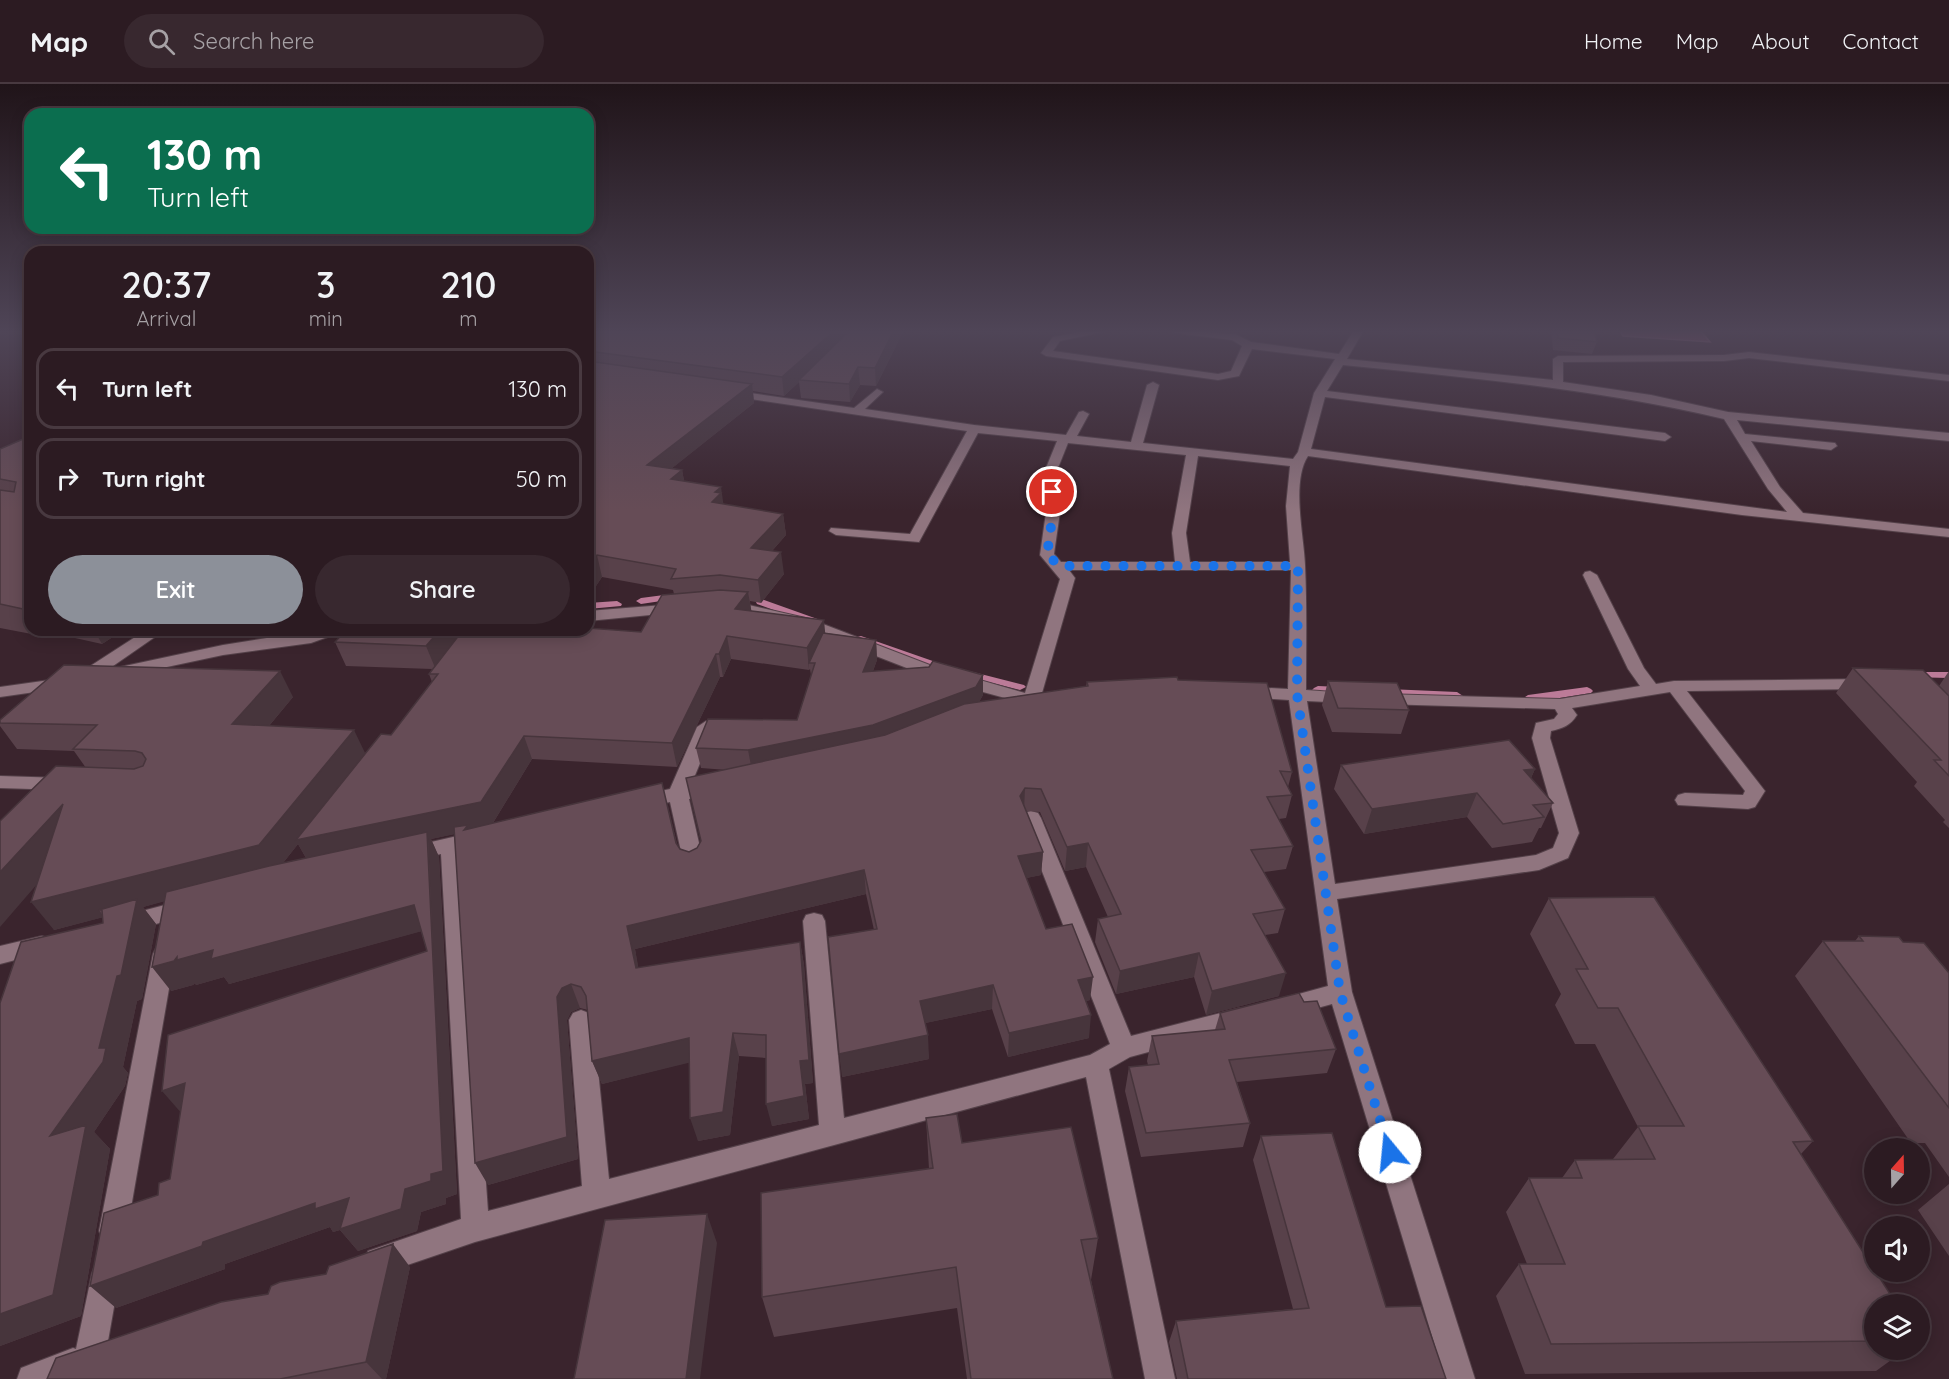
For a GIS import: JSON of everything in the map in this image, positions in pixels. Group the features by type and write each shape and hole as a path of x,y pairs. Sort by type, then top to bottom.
{"street":[{"path":"1136,446 1151,390"},
{"path":"1601,390 1651,398 1728,416 1943,437 1949,447"},
{"path":"716,391 791,398 856,412 974,429 1193,452 1301,458 1949,533"},
{"path":"856,412 877,392"},
{"path":"1460,1379 1340,992 1297,694 1298,566 1293,506 1301,458 1320,393 1665,437"},
{"path":"1031,700 1068,578 1060,566 1047,555 1053,512 1050,473 1067,438 1083,414"},
{"path":"1728,416 1774,489 1798,517"},
{"path":"836,531 914,539 974,429"},
{"path":"1742,437 1831,446"},
{"path":"1183,567 1179,533 1193,452"},
{"path":"1060,566 1298,566"},
{"path":"1590,575 1636,669 1650,688"},
{"path":"713,606 754,608 812,626 931,672 1031,700"},
{"path":"594,616 690,608"},
{"path":"45,704 149,636"},
{"path":"0,692 82,680 223,650 316,636"},
{"path":"1228,692 1356,699 1560,704 1674,686 1883,684"},
{"path":"1674,686 1755,791 1748,802 1685,800"},
{"path":"996,710 1031,700 1054,698"},
{"path":"1326,893 1539,862 1561,853 1569,832 1541,738 1542,727 1560,723 1568,715 1560,704"},
{"path":"694,865 678,794 706,727"},
{"path":"0,782 82,784"},
{"path":"621,806 736,784"},
{"path":"1031,818 1124,1048"},
{"path":"396,856 497,834"},
{"path":"451,844 475,1228"},
{"path":"103,929 206,902"},
{"path":"32,1379 87,1362 172,911"},
{"path":"814,921 833,1136"},
{"path":"0,955 57,940"},
{"path":"351,1270 475,1228 833,1136 1096,1064 1124,1048 1340,992"},
{"path":"581,1020 597,1197"},
{"path":"1096,1064 1160,1379"}],"building":[{"path":"594,390 744,390 647,465 682,470 671,479 721,487 715,492 721,493 712,502 783,514 751,548 781,552 758,580 720,575 671,579 676,569 597,555 594,559"},
{"path":"24,439 23,609 0,604 0,490 14,492 16,482 0,479 0,449"},
{"path":"720,590 748,592 735,609 824,620 807,648 727,636 672,743 524,736 481,802 296,840 381,734 391,735 438,674 429,674 458,636 594,636 594,628 641,632 662,595"},
{"path":"823,633 876,640 863,672 929,667 933,661 983,675 976,687 873,725 748,750 696,748 708,719 797,720 815,663 809,663"},
{"path":"340,636 435,636 426,646 335,642"},
{"path":"64,665 280,671 232,724 354,730 259,845 31,902 63,804 0,872 0,821 56,766 134,769 143,766 146,759 142,753 135,751 73,749 97,725 0,723 0,720"},
{"path":"1853,668 1923,670 1949,696 1949,776 1934,760 1941,760"},
{"path":"1177,677 1178,680 1267,683 1292,772 1280,771 1292,795 1267,797 1293,846 1251,850 1285,909 1253,914 1286,973 1212,991 1199,953 1120,971 1098,919 1121,914 1088,843 1067,847 1041,789 1025,788 1020,796 1043,852 1018,856 1046,929 1072,924 1093,977 1078,980 1091,1015 1009,1033 993,985 920,1001 928,1035 839,1054 828,937 877,929 864,870 627,926 636,968 800,942 809,1060 800,1061 804,1096 766,1104 766,1035 733,1033 723,1112 690,1118 689,1038 592,1061 586,996 581,987 571,984 562,988 557,997 567,1137 475,1163 454,827 468,825 464,830 662,783 676,843 680,849 689,852 697,848 701,841 686,778 885,735 964,704 1088,686 1087,682"},
{"path":"1328,681 1397,683 1409,710 1338,708"},
{"path":"1509,740 1535,769 1524,770 1553,803 1533,805 1544,817 1503,824 1477,793 1372,809 1341,765"},
{"path":"427,832 443,1171 431,1174 431,1181 405,1189 401,1209 340,1229 349,1198 315,1209 315,1203 203,1242 202,1246 90,1286 104,1213 158,1195 159,1183 170,1179 185,1083 162,1091 168,1035 427,951 414,905 211,959 213,950 177,960 177,957 174,961 152,967 166,892 269,866"},
{"path":"1654,897 1813,1141 1793,1142 1864,1254 1864,1282 1882,1282 1890,1294 1864,1294 1864,1341 1551,1344 1519,1264 1565,1264 1529,1178 1582,1178 1575,1160 1655,1159 1638,1126 1684,1126 1618,1008 1598,1008 1576,969 1588,969 1549,898"},
{"path":"137,899 121,975 117,976 99,1048 106,1048 103,1062 50,1136 86,1125 53,1295 0,1314 0,1003 21,942 103,923 102,910 99,910"},
{"path":"1859,936 1899,937 1903,942 1924,943 1949,973 1949,1108 1823,941 1863,941"},
{"path":"1299,993 1304,1002 1317,1001 1336,1049 1229,1060 1250,1123 1146,1133 1129,1067 1159,1064 1152,1036 1225,1029 1220,1013"},
{"path":"957,1114 962,1143 1071,1127 1098,1238 1081,1240 1113,1379 971,1379 956,1267 762,1297 761,1193 933,1168 926,1118"},
{"path":"1332,1133 1386,1307 1421,1306 1446,1379 1188,1379 1176,1321 1309,1308 1261,1136"},
{"path":"707,1214 686,1379 574,1379 605,1220"},
{"path":"393,1244 366,1362 280,1379 47,1379 56,1358 221,1302 268,1294 271,1286 280,1282 326,1274 329,1266"}],"waterway":[{"path":"641,601 664,598"},
{"path":"761,602 819,623"},
{"path":"594,606 617,604"},
{"path":"861,639 946,669"},
{"path":"969,674 1020,687"},
{"path":"1911,675 1949,675"},
{"path":"1318,690 1340,691"},
{"path":"1528,699 1587,691"},
{"path":"1388,693 1457,696"}],"route":[{"path":"1052,492 1053,512 1047,555 1060,566 1298,566 1297,694 1340,992 1390,1152"}]}
